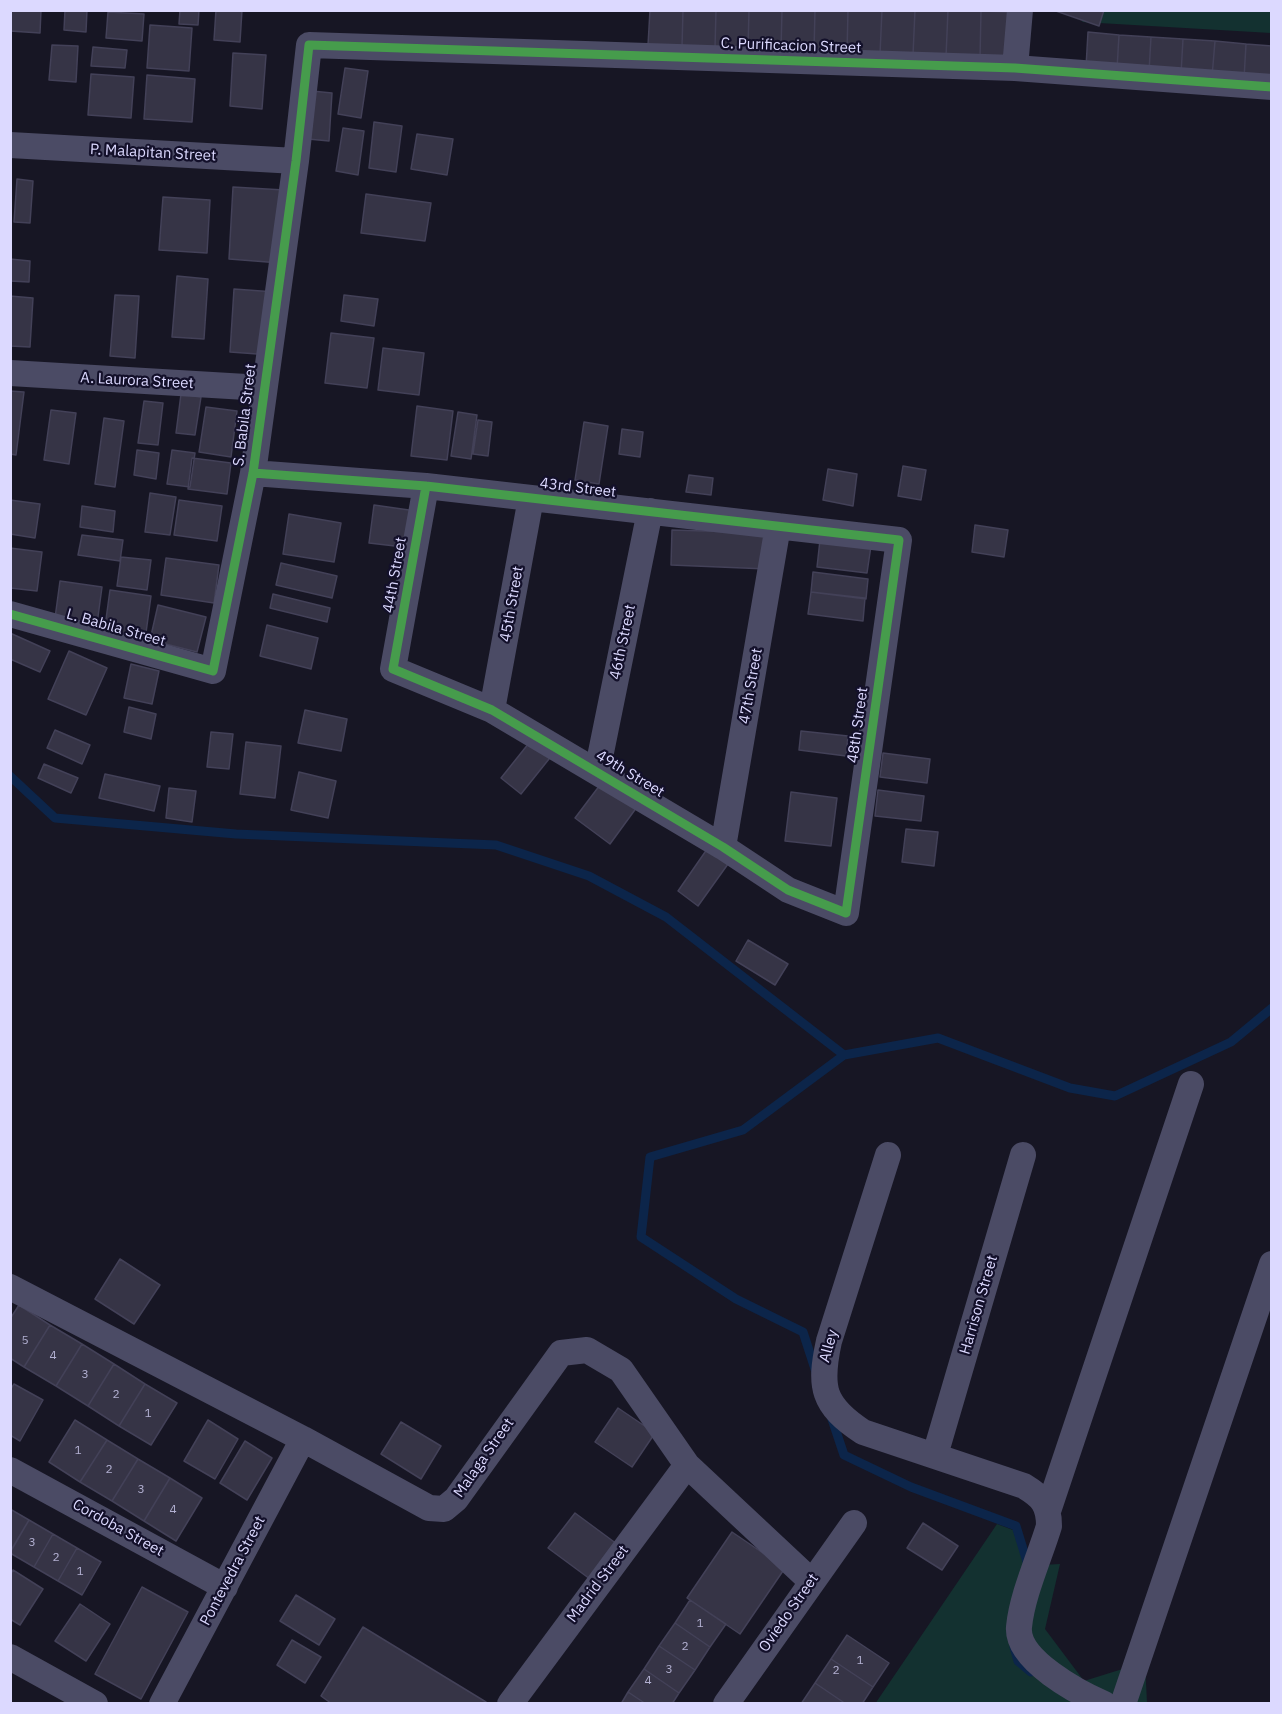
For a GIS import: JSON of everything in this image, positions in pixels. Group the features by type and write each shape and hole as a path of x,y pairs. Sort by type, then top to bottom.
{"street":[{"path":"1015,68 1020,10"},
{"name":"C. Purificacion Street","path":"309,45 1015,68 1272,87"},
{"name":"S. Babila Street","path":"213,671 253,473 262,388 296,161 309,45"},
{"name":"P. Malapitan Street","path":"10,146 296,161"},
{"name":"A. Laurora Street","path":"10,373 262,388"},
{"name":"43rd Street","path":"253,473 426,486 899,540"},
{"name":"44th Street","path":"393,669 426,486"},
{"name":"45th Street","path":"492,710 531,498"},
{"name":"46th Street","path":"597,772 650,512"},
{"name":"47th Street","path":"723,846 778,526"},
{"name":"48th Street","path":"846,914 899,540"},
{"name":"L. Babila Street","path":"10,614 213,671"},
{"name":"49th Street","path":"393,669 492,710 723,846 788,890 846,914"},
{"path":"1104,1704 1082,1694 1052,1675 1026,1650 1019,1629 1049,1526 1049,1508 1191,1084"},
{"name":"Alley","path":"888,1155 829,1341 822,1371 827,1398 842,1418 863,1432 1024,1486 1040,1496 1049,1508"},
{"name":"Harrison Street","path":"935,1455 1023,1155"},
{"path":"1123,1704 1272,1264"},
{"name":"Malaga Street","path":"10,1287 303,1439 429,1508 444,1509 456,1499 561,1353 587,1350 621,1370 687,1465 811,1581"},
{"name":"Pontevedra Street","path":"162,1704 303,1439"},
{"name":"Madrid Street","path":"510,1704 687,1465"},
{"name":"Cordoba Street","path":"10,1470 225,1587"},
{"name":"Oviedo Street","path":"726,1704 854,1523"},
{"path":"10,1657 95,1704"}],"green space":[{"path":"1087,11 1271,11 1271,33 1082,22"},
{"path":"997,1524 1013,1530 1026,1566 1060,1564 1045,1629 1084,1681 1145,1662 1147,1703 875,1704"}],"building":[{"path":"10,10 41,10 40,33 10,31"},
{"path":"65,10 87,10 86,32 64,30"},
{"path":"180,10 199,10 198,25 179,24"},
{"path":"216,10 242,10 240,42 214,40"},
{"path":"650,10 683,10 682,47 648,45"},
{"path":"683,10 716,10 715,48 682,47"},
{"path":"716,10 749,10 748,49 715,48"},
{"path":"749,10 782,10 781,50 748,49"},
{"path":"782,10 815,10 814,51 781,50"},
{"path":"815,10 848,10 847,53 814,51"},
{"path":"848,10 882,10 880,54 847,53"},
{"path":"882,10 915,10 913,55 880,54"},
{"path":"915,10 948,10 946,57 913,55"},
{"path":"948,10 981,11 980,58 946,57"},
{"path":"1053,10 1104,10 1099,26"},
{"path":"981,11 1014,12 1013,59 980,58"},
{"path":"108,12 144,14 142,41 106,38"},
{"path":"150,25 192,28 189,71 147,68"},
{"path":"1088,32 1119,35 1117,69 1086,67"},
{"path":"1119,35 1151,37 1149,72 1117,69"},
{"path":"1151,37 1183,39 1181,74 1149,72"},
{"path":"1183,39 1215,41 1212,77 1181,74"},
{"path":"1215,41 1246,44 1244,79 1212,77"},
{"path":"1246,44 1272,46 1272,81 1244,79"},
{"path":"52,45 78,46 76,82 49,80"},
{"path":"93,47 127,50 125,68 91,66"},
{"path":"233,53 266,55 262,109 230,106"},
{"path":"345,68 368,71 361,118 338,114"},
{"path":"91,74 134,77 131,118 88,115"},
{"path":"147,75 195,79 192,122 144,119"},
{"path":"312,91 332,93 329,141 308,139"},
{"path":"374,122 402,126 396,172 369,168"},
{"path":"343,128 364,131 358,175 336,171"},
{"path":"417,134 453,139 447,175 411,169"},
{"path":"17,179 33,181 30,223 14,222"},
{"path":"233,187 284,190 280,263 229,259"},
{"path":"366,194 431,203 425,241 361,233"},
{"path":"163,197 210,200 207,253 159,250"},
{"path":"10,259 30,261 29,282 10,281"},
{"path":"177,276 208,279 204,339 172,337"},
{"path":"234,289 275,292 271,355 230,352"},
{"path":"115,295 139,296 135,358 110,356"},
{"path":"344,295 378,299 374,326 341,321"},
{"path":"10,296 33,298 30,347 10,346"},
{"path":"331,333 374,338 367,388 325,383"},
{"path":"383,348 424,353 419,395 378,390"},
{"path":"10,391 24,392 16,455 10,454"},
{"path":"181,394 201,397 195,435 176,433"},
{"path":"144,401 163,403 158,445 138,443"},
{"path":"417,406 453,411 447,460 411,456"},
{"path":"206,407 237,411 231,457 199,452"},
{"path":"51,410 76,413 69,464 44,460"},
{"path":"458,412 477,415 471,459 451,456"},
{"path":"104,418 124,421 115,487 95,484"},
{"path":"478,420 492,422 488,456 473,454"},
{"path":"584,422 608,426 599,484 575,480"},
{"path":"622,429 643,432 640,457 619,454"},
{"path":"137,450 159,453 156,479 134,475"},
{"path":"172,450 195,453 190,487 167,484"},
{"path":"192,458 231,463 227,494 188,489"},
{"path":"903,466 926,470 921,500 898,496"},
{"path":"828,469 857,474 853,506 823,500"},
{"path":"689,475 713,478 711,495 686,492"},
{"path":"150,493 176,497 170,535 145,532"},
{"path":"10,500 40,504 35,538 10,534"},
{"path":"179,500 222,506 217,541 174,535"},
{"path":"374,505 416,511 412,548 369,543"},
{"path":"82,506 115,511 113,532 80,527"},
{"path":"289,514 341,523 334,562 283,554"},
{"path":"975,525 1008,530 1004,557 972,552"},
{"path":"672,530 768,533 767,569 671,565"},
{"path":"82,535 123,540 120,561 78,555"},
{"path":"820,540 871,546 867,573 817,567"},
{"path":"10,548 42,552 37,591 10,588"},
{"path":"121,557 151,560 147,590 117,586"},
{"path":"166,558 219,565 214,603 161,595"},
{"path":"281,563 337,576 332,598 276,585"},
{"path":"813,572 868,579 866,599 811,592"},
{"path":"60,581 102,587 97,624 55,618"},
{"path":"110,590 151,596 145,640 104,634"},
{"path":"811,592 865,598 863,621 808,614"},
{"path":"273,594 330,608 327,622 270,608"},
{"path":"158,605 206,617 197,652 150,640"},
{"path":"267,625 318,638 311,669 260,656"},
{"path":"10,633 50,651 40,672 10,659"},
{"path":"69,651 107,668 86,715 48,699"},
{"path":"131,664 159,671 152,704 124,698"},
{"path":"129,707 156,714 151,739 124,732"},
{"path":"305,710 347,719 341,751 298,743"},
{"path":"55,730 90,745 82,764 47,748"},
{"path":"801,731 848,736 846,756 799,750"},
{"path":"211,732 233,734 229,769 207,767"},
{"path":"533,738 553,754 521,794 501,778"},
{"path":"246,742 281,746 275,798 240,794"},
{"path":"883,753 930,759 927,783 880,777"},
{"path":"44,764 78,778 71,793 38,778"},
{"path":"299,772 336,781 328,818 291,810"},
{"path":"105,774 160,786 154,811 99,798"},
{"path":"603,781 637,807 610,844 575,818"},
{"path":"169,788 196,791 192,822 166,818"},
{"path":"878,790 924,796 921,821 875,816"},
{"path":"791,792 837,798 831,846 785,841"},
{"path":"906,829 938,832 934,866 902,862"},
{"path":"712,842 733,857 698,906 678,891"},
{"path":"748,940 788,964 775,985 736,961"},
{"path":"120,1259 160,1285 134,1324 95,1299"},
{"path":"19,1305 50,1325 24,1367 10,1358 10,1319"},
{"path":"50,1325 82,1344 56,1386 24,1367"},
{"path":"82,1344 114,1364 88,1406 56,1386"},
{"path":"114,1364 145,1384 119,1426 88,1406"},
{"path":"14,1384 43,1400 20,1441 10,1435 10,1390"},
{"path":"145,1384 177,1403 151,1445 119,1426"},
{"path":"618,1408 655,1433 632,1467 595,1442"},
{"path":"75,1420 107,1440 80,1482 49,1462"},
{"path":"208,1420 238,1439 215,1479 184,1461"},
{"path":"401,1422 441,1446 421,1479 381,1454"},
{"path":"107,1440 138,1459 112,1501 80,1482"},
{"path":"245,1441 272,1458 247,1500 220,1483"},
{"path":"138,1459 170,1478 144,1521 112,1501"},
{"path":"170,1478 202,1498 176,1541 144,1521"},
{"path":"10,1509 29,1520 10,1552"},
{"path":"575,1513 621,1547 594,1582 548,1548"},
{"path":"29,1520 53,1534 34,1567 10,1553"},
{"path":"923,1523 958,1546 942,1570 907,1548"},
{"path":"732,1532 785,1568 740,1634 687,1598"},
{"path":"53,1534 77,1548 58,1581 34,1567"},
{"path":"77,1548 101,1562 82,1595 58,1581"},
{"path":"13,1570 43,1589 20,1625 10,1619 10,1575"},
{"path":"142,1587 188,1612 141,1699 95,1674"},
{"path":"296,1595 335,1619 319,1645 280,1621"},
{"path":"690,1600 726,1624 710,1647 675,1623"},
{"path":"80,1604 110,1624 86,1661 55,1641"},
{"path":"675,1623 710,1647 695,1670 659,1646"},
{"path":"363,1627 486,1702 485,1704 332,1704 321,1696"},
{"path":"847,1635 889,1663 873,1687 831,1659"},
{"path":"292,1640 321,1657 305,1683 277,1665"},
{"path":"659,1646 695,1670 679,1693 644,1669"},
{"path":"831,1659 873,1687 862,1704 846,1704 815,1683"},
{"path":"644,1669 679,1693 672,1704 646,1704 628,1692"},
{"path":"815,1683 846,1704 801,1704"},
{"path":"628,1692 646,1704 621,1704"}],"waterway":[{"path":"10,776 55,818 236,834 496,845 589,876 666,917 844,1055"},
{"path":"816,1372 803,1332 736,1299 641,1237 650,1157 743,1130 844,1055 938,1038 1070,1088 1115,1096 1231,1042 1272,1008"},
{"path":"831,1416 844,1455 911,1487 1016,1526 1028,1565"},
{"path":"1014,1647 1018,1661 1031,1672"}],"cycle path":[{"path":"10,614 213,671 253,473 296,161 309,45 1015,68 1272,87"},
{"path":"253,473 426,486 899,540 846,913 788,890 723,847 492,710 393,669 426,486"}]}
